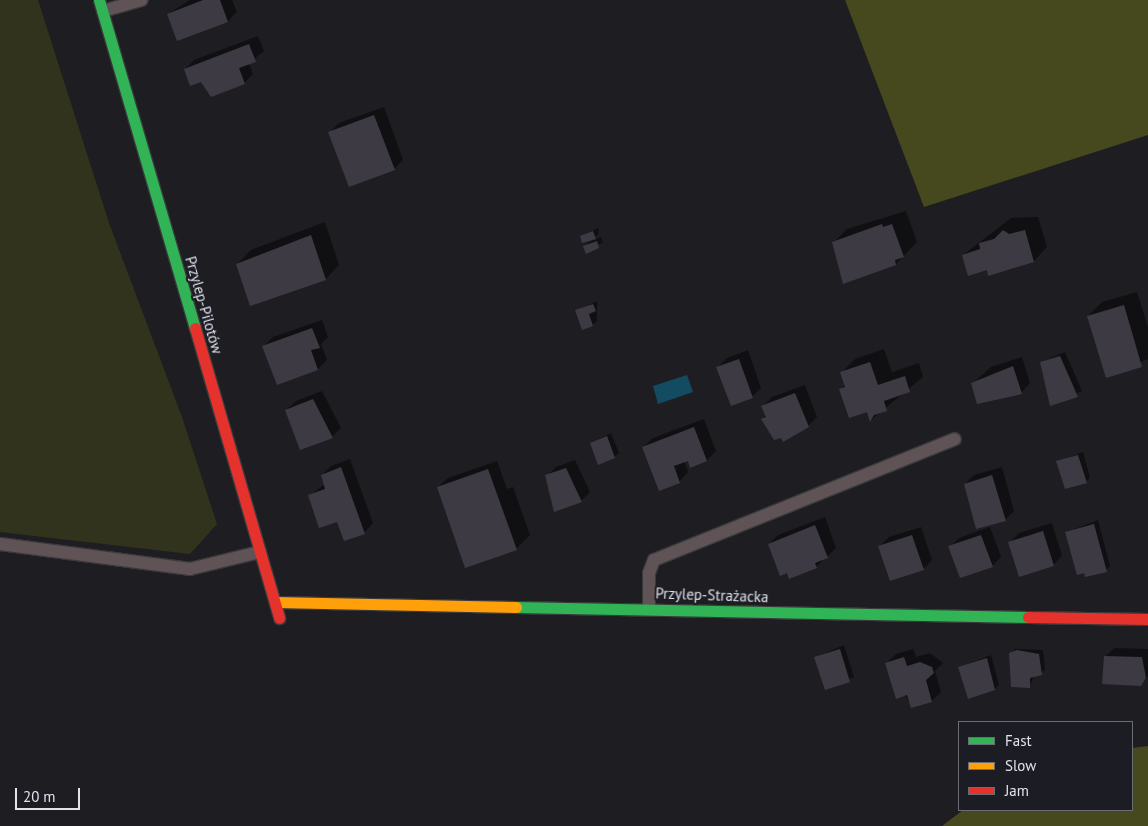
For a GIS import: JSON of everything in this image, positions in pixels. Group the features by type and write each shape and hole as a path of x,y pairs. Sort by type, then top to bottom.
{"street":[{"name":"Przylep-Pilotów","path":"101,5 279,618"},
{"name":"Przylep-Strażacka","path":"275,602 649,607 1148,619"}],"lane":[{"path":"101,5 141,0"},
{"path":"649,607 649,572 654,560 955,439"},
{"path":"0,544 190,569 260,552"}],"green space":[{"path":"0,0 38,0 109,223 182,417 217,524 190,554 0,532"},
{"path":"845,0 1148,0 1148,135 924,207"},
{"path":"1148,746 1148,826 942,826 962,811 1133,811 1133,748"}],"water":[{"path":"687,375 693,392 658,404 653,386"}],"building":[{"path":"203,0 220,0 228,22 177,41 167,14"},
{"path":"249,44 256,62 239,68 245,84 211,97 201,82 190,86 184,69"},
{"path":"374,115 395,170 349,187 328,132"},
{"path":"882,224 883,227 892,224 904,257 895,260 896,265 843,284 832,242"},
{"path":"1003,230 1009,234 1025,230 1034,262 988,276 987,270 968,276 962,255 980,249 979,243 994,239"},
{"path":"593,231 596,239 582,243 580,236"},
{"path":"311,235 326,280 250,306 236,264"},
{"path":"597,241 599,248 586,254 583,246"},
{"path":"593,304 596,311 589,314 593,326 582,330 575,310"},
{"path":"1124,305 1142,367 1106,378 1087,316"},
{"path":"312,328 320,348 311,350 318,370 277,385 262,346"},
{"path":"1060,356 1078,397 1050,406 1040,362"},
{"path":"739,359 753,398 731,406 716,367"},
{"path":"870,362 878,385 905,376 910,392 884,401 887,411 874,415 870,422 867,412 849,418 839,389 845,387 840,372"},
{"path":"1013,366 1022,394 977,404 971,383"},
{"path":"795,393 809,427 783,442 781,438 774,440 761,419 766,417 761,406"},
{"path":"313,399 333,438 300,450 285,410"},
{"path":"694,427 707,461 690,468 688,461 674,466 680,483 659,491 642,447"},
{"path":"607,436 615,458 598,465 590,443"},
{"path":"1078,455 1087,483 1065,489 1056,461"},
{"path":"341,467 365,534 344,541 337,522 319,528 308,495 325,489 321,475"},
{"path":"566,468 582,502 554,512 545,475"},
{"path":"488,469 517,550 465,568 437,487"},
{"path":"992,475 1006,521 976,529 964,484"},
{"path":"1094,524 1107,572 1085,577 1084,573 1077,575 1065,532"},
{"path":"815,525 828,558 815,563 817,568 789,579 787,573 780,576 768,544"},
{"path":"1043,531 1054,566 1019,577 1008,542"},
{"path":"912,535 924,570 890,581 878,546"},
{"path":"981,535 993,567 960,578 948,546"},
{"path":"840,649 850,682 825,690 814,657"},
{"path":"1017,650 1039,654 1042,675 1030,678 1030,688 1011,687 1009,653"},
{"path":"1104,656 1142,657 1146,678 1141,686 1102,684"},
{"path":"904,657 907,666 920,662 932,667 934,673 926,680 932,702 911,708 907,695 896,699 885,663"},
{"path":"987,658 995,690 968,699 958,667"}],"traffic: fast":[{"path":"99,0 195,328"},
{"path":"516,607 1028,617"}],"traffic: slow":[{"path":"275,602 516,607"}],"traffic: jam":[{"path":"195,328 279,618"},
{"path":"1028,617 1148,619"}]}
